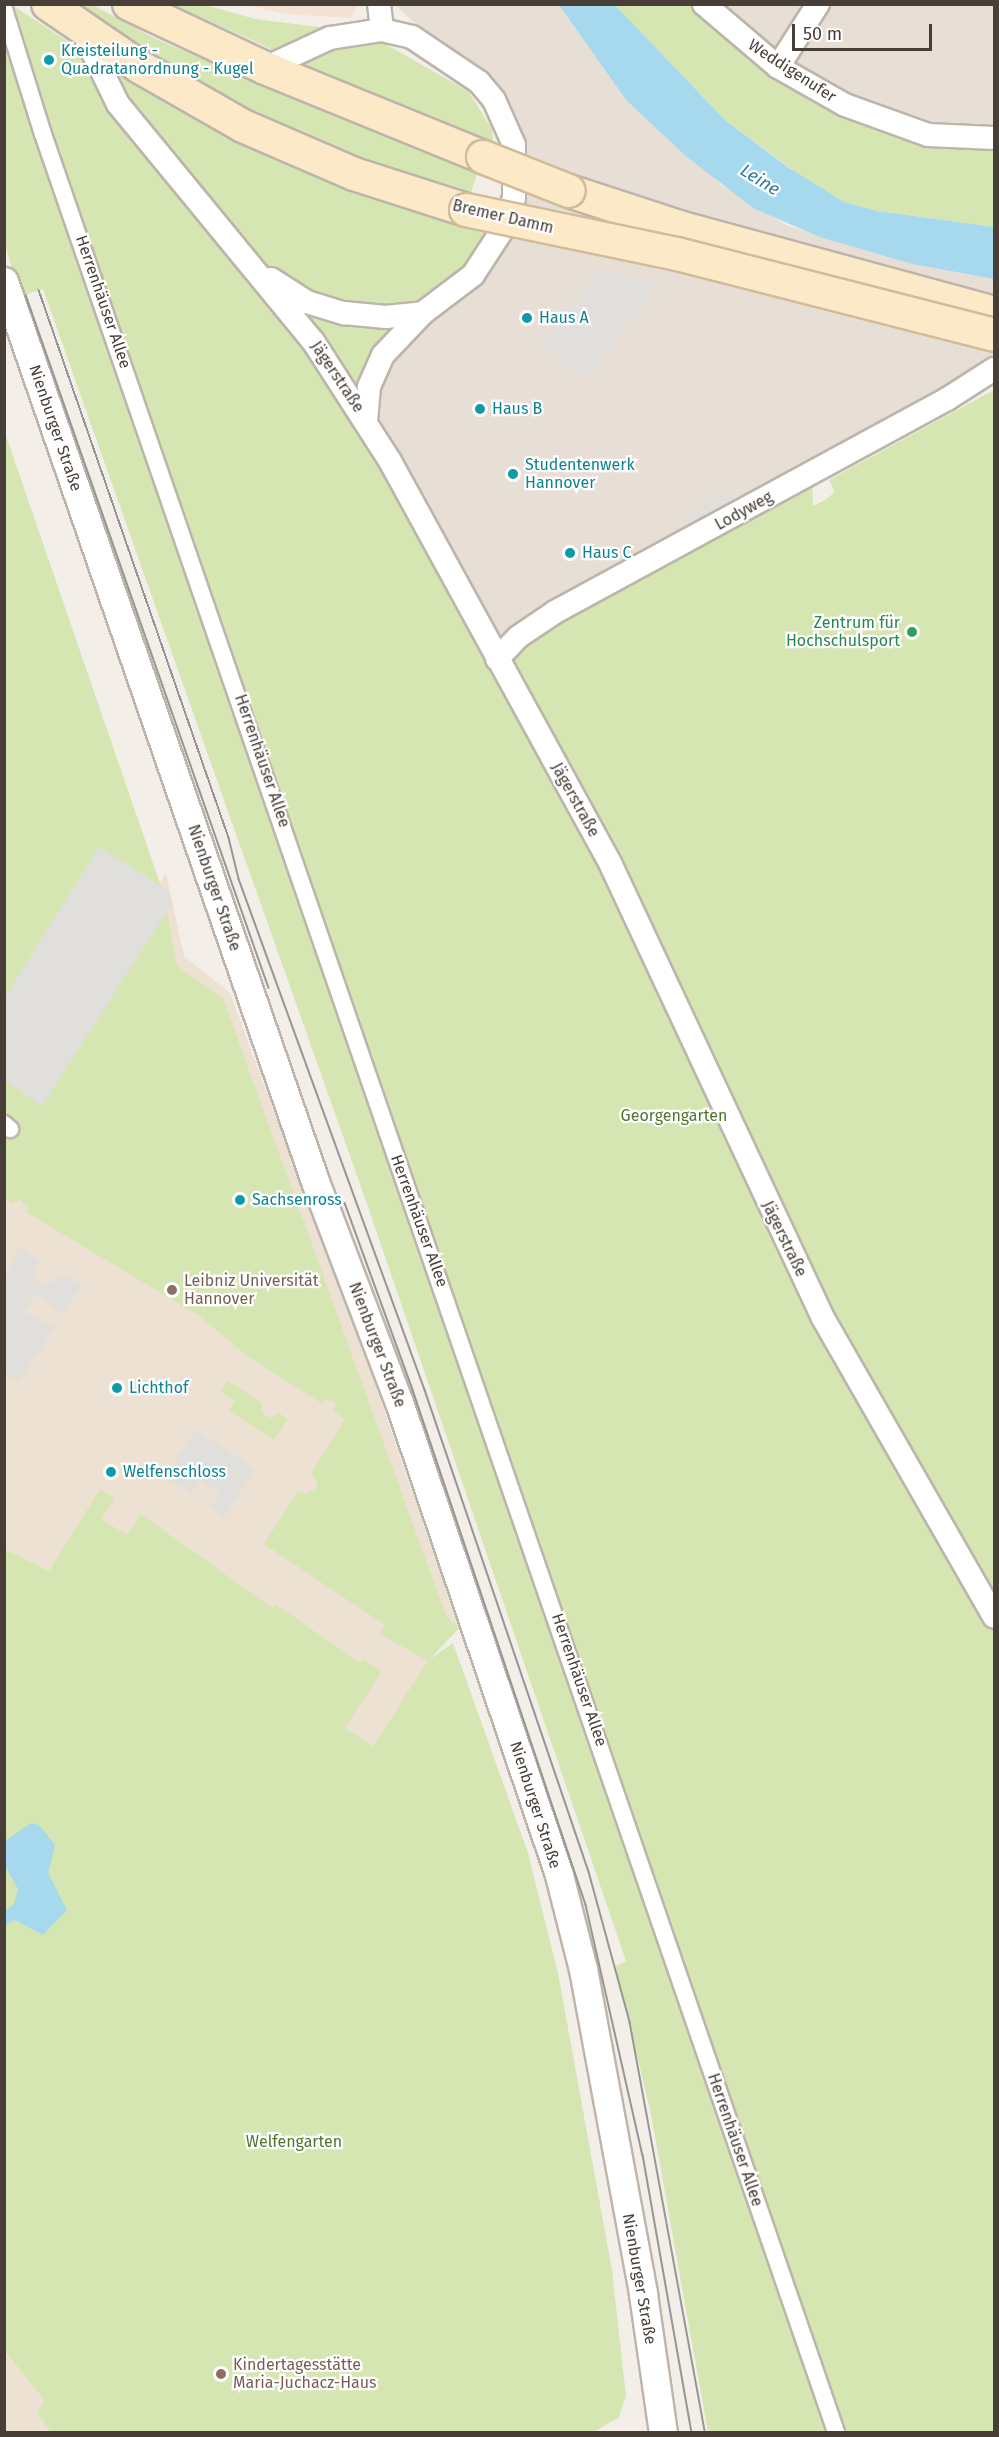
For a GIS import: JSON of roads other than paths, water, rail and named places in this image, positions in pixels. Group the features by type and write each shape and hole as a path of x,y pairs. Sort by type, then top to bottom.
{"main road":[{"name":"Bremer Damm","path":"48,4 82,30 243,126 354,174 466,210 677,254 994,335"},
{"path":"129,4 265,68 569,191 682,228 994,313"}],"street":[{"path":"379,4 382,30"},
{"name":"Weddigenufer","path":"704,4 778,66 828,96 885,122 928,135 994,138"},
{"path":"778,66 818,4"},
{"name":"Herrenhäuser Allee","path":"4,9 43,134 836,2433"},
{"name":"Jägerstraße","path":"82,30 118,104 313,341 366,421 611,865 823,1318 994,1616"},
{"path":"265,68 330,38 382,30 412,37 479,82 494,100 513,145 514,198 501,232 473,275 423,313 384,356 369,387 366,421"},
{"path":"249,261 285,289 316,304 344,313 386,317 423,313"},
{"name":"Nienburger Straße","path":"4,281 316,1184 399,1402 559,1875 583,1969 643,2294 663,2433"},
{"name":"Lodyweg","path":"497,659 518,637 555,612 947,399 994,369"}],"water":[{"name":"Leine","path":"559,5 615,5 725,120 789,168 844,202 877,211 994,227 994,279 912,264 820,237 753,208 687,157 626,100"},
{"path":"31,1823 39,1825 55,1845 48,1873 67,1910 43,1935 15,1920 5,1925 5,1911 14,1904 18,1889 5,1866 5,1841"}],"tram line":[{"path":"39,290 229,838 239,879 425,1390 589,1872 630,2022 705,2432"},
{"path":"26,295 269,988"},
{"path":"345,1203 413,1390 586,1905 643,2155 692,2432"}],"place":[{"name":"Kreisteilung - Quadratanordnung - Kugel","path":"49,60"},
{"name":"Haus A","path":"527,318"},
{"name":"Haus B","path":"480,409"},
{"name":"Studentenwerk Hannover","path":"513,474"},
{"name":"Haus C","path":"570,553"},
{"name":"Zentrum für Hochschulsport","path":"912,632"},
{"name":"Sachsenross","path":"240,1200"},
{"name":"Leibniz Universität Hannover","path":"172,1290"},
{"name":"Lichthof","path":"117,1388"},
{"name":"Welfenschloss","path":"111,1472"},
{"name":"Kindertagesstätte Maria-Juchacz-Haus","path":"221,2374"}],"park label":[{"name":"Georgengarten","path":"674,1116"},
{"name":"Welfengarten","path":"294,2142"}]}
